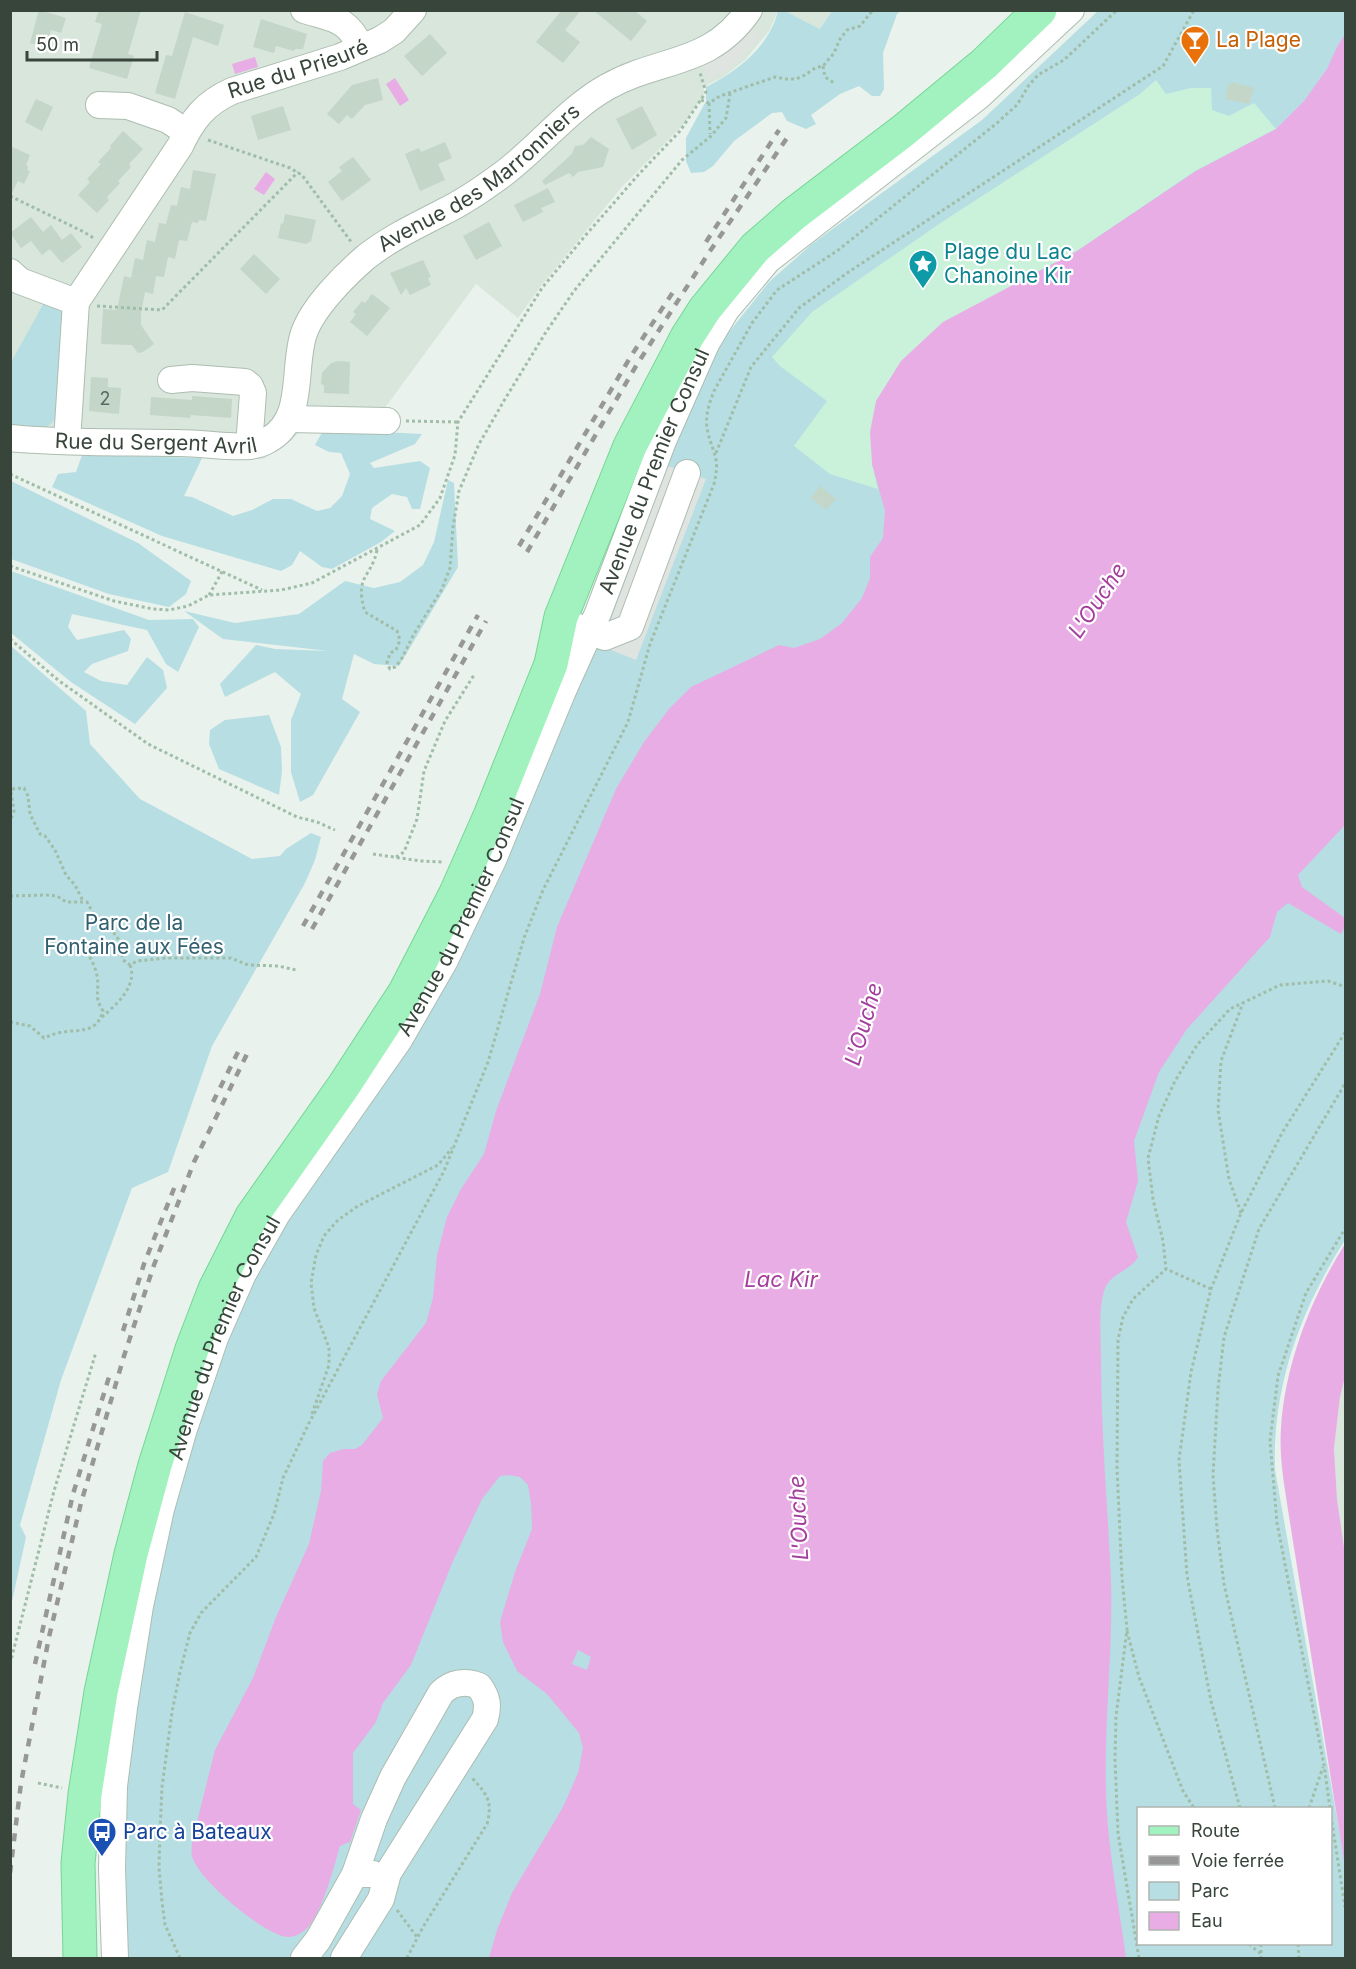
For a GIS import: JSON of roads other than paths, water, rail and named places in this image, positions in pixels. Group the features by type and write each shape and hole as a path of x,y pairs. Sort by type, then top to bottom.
{"main road":[{"name":"Avenue du Premier Consul","path":"80,1959 78,1863 101,1692 131,1554 155,1465 192,1349 215,1289 252,1216 405,992 456,893 490,816 552,659 576,621 630,446 687,337 705,309 755,248 794,214 903,131 984,64 1040,10"},
{"name":"Avenue du Premier Consul","path":"95,1959 93,1875 97,1796 112,1694 117,1624"},
{"name":"Avenue du Premier Consul","path":"78,1922 84,1931 86,1959"}],"street":[{"path":"304,10 347,24 361,48"},
{"name":"Rue du Prieuré","path":"76,302 180,146 186,132 201,110 217,98 232,91 340,57 380,40 394,31 413,10"},
{"name":"Avenue des Marronniers","path":"289,419 304,331 313,314 325,299 364,259 400,234 446,211 503,175 565,119 605,88 620,80 694,56 725,37 742,22 749,10"},
{"name":"Avenue du Premier Consul","path":"115,1959 112,1869 114,1785 132,1651 164,1498 184,1429 215,1338 243,1274 267,1230 399,1040 444,962 493,860 562,693 576,621 598,613 663,441 706,344 726,310 768,260 979,96 1071,10"},
{"path":"99,105 128,106 168,120 186,132"},
{"path":"10,272 20,280 76,302 67,441"},
{"path":"171,380 192,378 238,381 250,386 253,393 249,446"},
{"path":"289,419 387,421"},
{"name":"Rue du Sergent Avril","path":"10,438 249,446 267,441 277,435 289,419"},
{"path":"576,621 604,637 630,627 687,472"},
{"path":"304,1959 318,1940 355,1874 374,1818 393,1778 441,1693 448,1686 458,1683 474,1684 484,1693 488,1701 485,1719 388,1873 381,1899 344,1959"},
{"path":"355,1874 388,1873"}],"water":[{"name":"Lac Kir","path":"1345,34 1345,825 1298,875 1302,887 1345,918 1345,926 1341,934 1288,903 1277,912 1270,937 1187,1029 1159,1072 1134,1141 1138,1181 1126,1222 1138,1257 1107,1285 1102,1299 1100,1325 1102,1415 1111,1582 1106,1791 1111,1854 1126,1958 489,1958 512,1893 563,1807 578,1773 583,1748 579,1733 547,1694 517,1671 503,1642 500,1622 515,1572 532,1529 528,1485 520,1477 509,1475 500,1476 482,1499 453,1561 411,1665 383,1703 376,1722 353,1753 353,1804 361,1810 350,1842 340,1846 320,1907 308,1927 297,1935 288,1937 264,1927 233,1905 206,1878 192,1856 192,1842 215,1750 253,1678 276,1617 309,1544 321,1491 323,1461 330,1453 343,1449 355,1449 362,1445 383,1418 377,1394 381,1381 426,1323 433,1298 437,1255 447,1217 461,1189 484,1154 496,1111 540,994 557,927 616,789 644,742 669,709 691,687 779,645 794,648 820,639 842,623 862,598 870,578 870,557 883,538 885,511 872,464 870,432 876,401 901,361 943,322 1077,251 1196,171 1276,129 1304,101 1327,69","holes":["578,1650 591,1657 587,1670 572,1664"]},
{"path":"255,57 258,67 235,74 232,64"},
{"path":"395,78 409,100 400,106 386,84"},
{"path":"266,172 275,179 264,195 254,189"},
{"path":"1345,1244 1345,1377 1340,1397 1334,1448 1337,1499 1346,1562 1345,1867 1285,1490 1281,1459 1281,1428 1288,1380 1302,1332 1321,1287"}],"railway":[{"path":"706,242 779,130"},
{"path":"527,552 636,366 708,254 789,135"},
{"path":"519,546 631,356 673,292"},
{"path":"303,926 478,615"},
{"path":"312,929 486,621"},
{"path":"213,1102 238,1052"},
{"path":"10,1873 21,1783 49,1637 81,1503 124,1356 154,1265 194,1162 247,1054"},
{"path":"123,1331 144,1264 177,1181"},
{"path":"35,1664 73,1494 109,1377"}],"place":[{"name":"La Plage","path":"1195,66"},
{"name":"Plage du Lac Chanoine Kir","path":"923,290"},
{"name":"Parc à Bateaux","path":"102,1858"}],"water label":[{"name":"L'Ouche","path":"1097,600"},
{"name":"L'Ouche","path":"863,1024"},
{"name":"L'Ouche","path":"798,1518"}],"park label":[{"name":"Parc de la Fontaine aux Fées","path":"134,935"}]}
